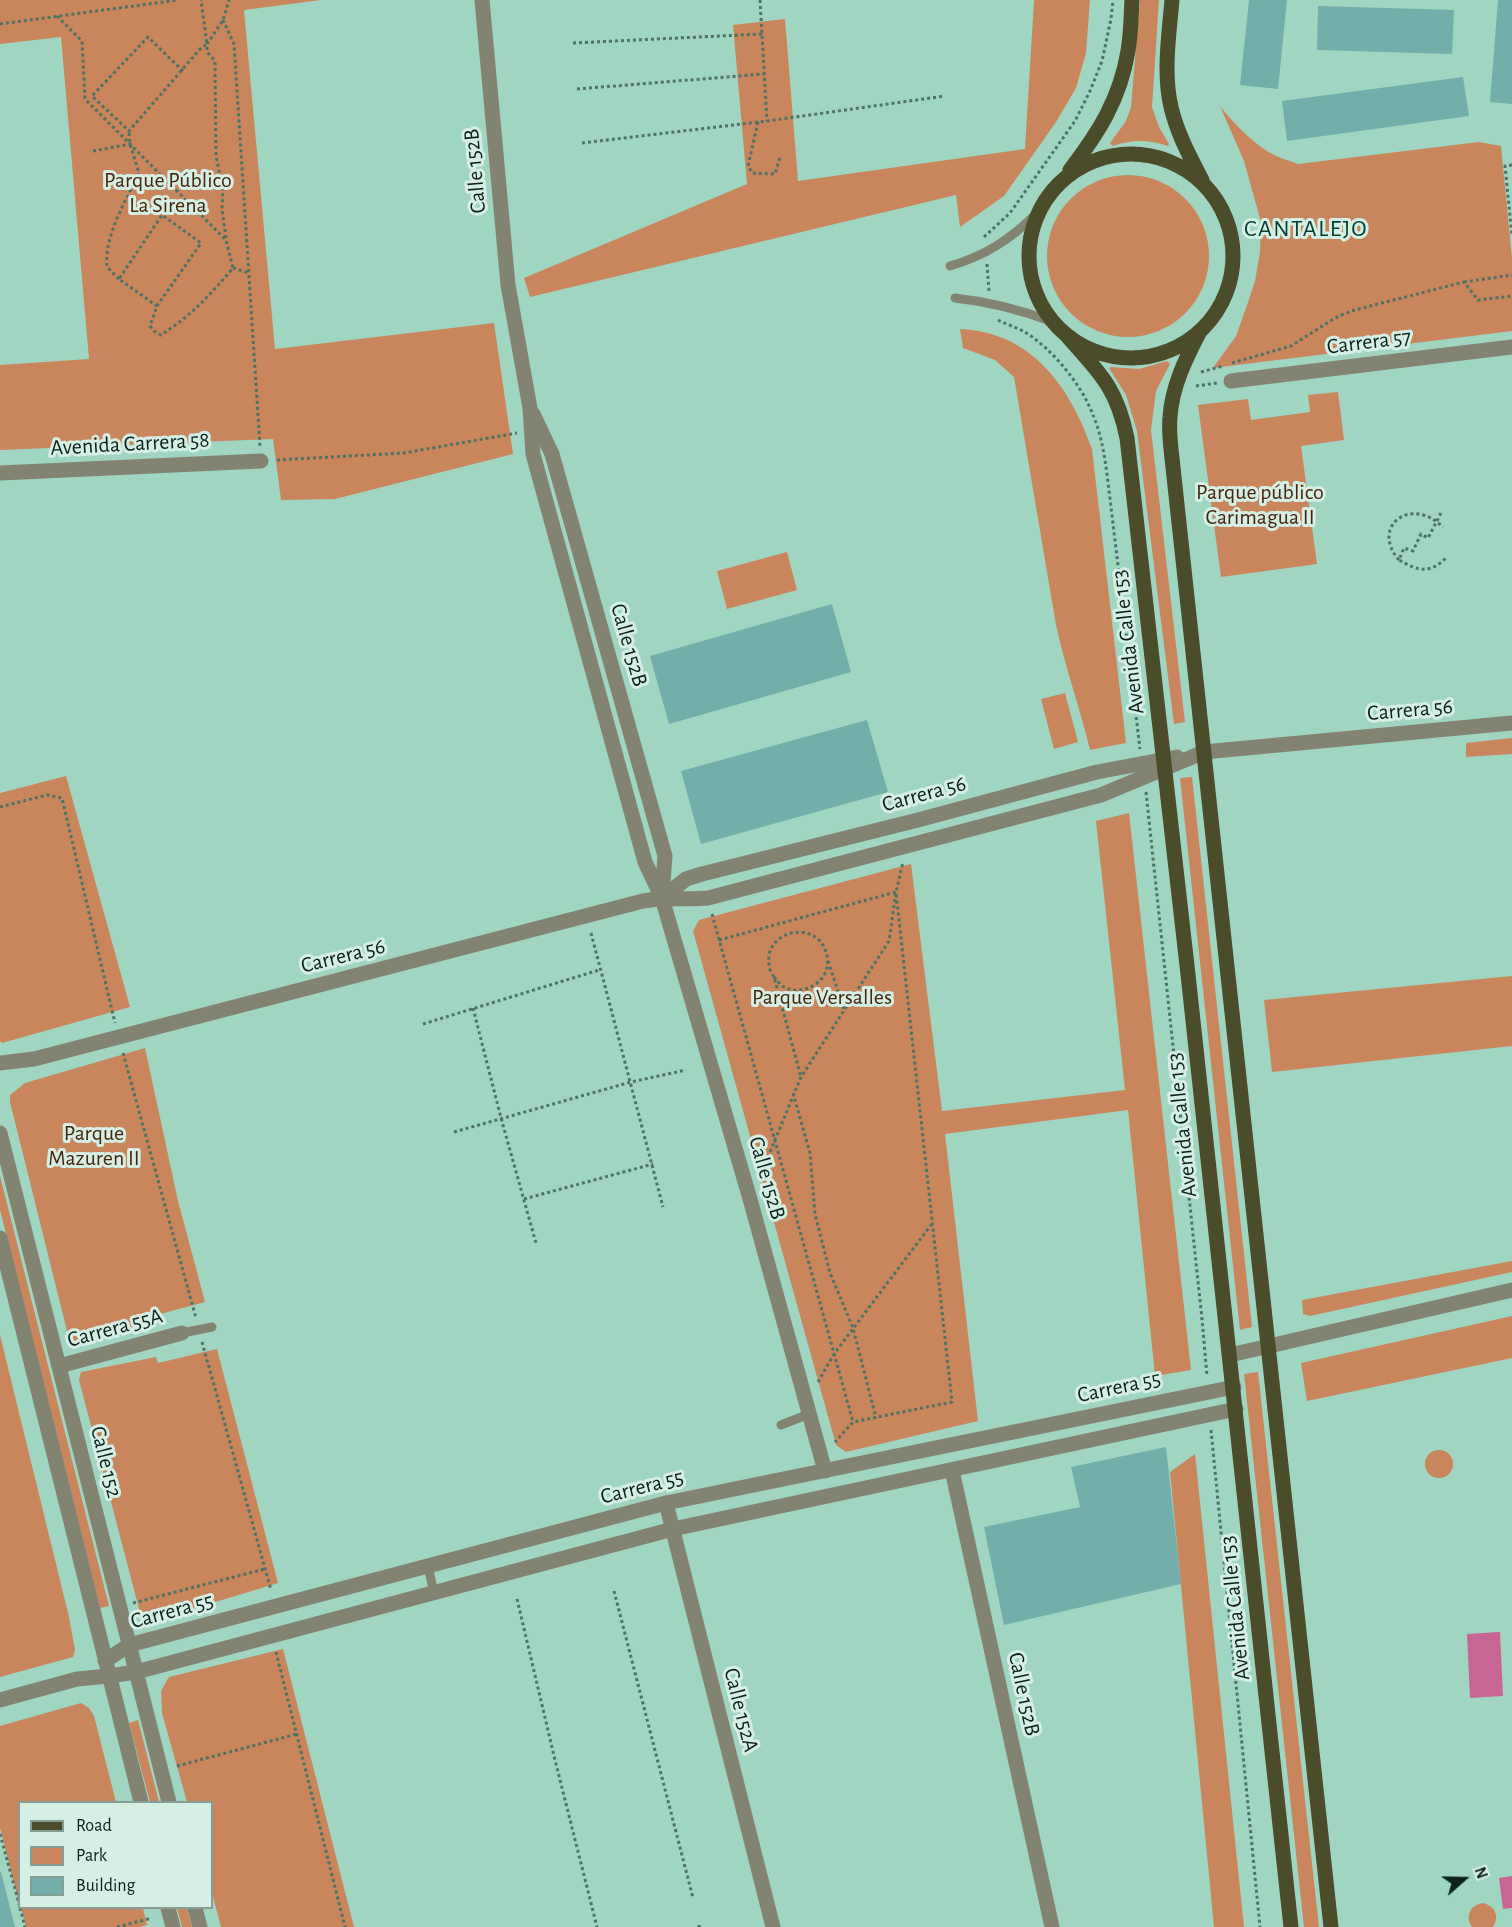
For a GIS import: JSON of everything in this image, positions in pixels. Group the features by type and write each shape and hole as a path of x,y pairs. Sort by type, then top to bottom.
{"main road":[{"path":"1132,0 1129,49 1118,92 1093,139 1048,195 1037,213 1030,235 1029,258 1032,281 1040,303 1053,322 1068,337 1083,346 1100,354 1117,358 1153,357 1186,343 1198,333 1210,322 1219,308 1229,285 1233,261 1231,237 1224,213 1205,186 1171,108 1167,68 1172,0"},
{"path":"1063,179 1081,166 1102,158 1124,154 1146,154 1168,160 1188,171 1205,186"},
{"path":"1198,333 1177,380 1170,417 1172,461 1331,1927"},
{"name":"Avenida Calle 153","path":"1068,337 1109,385 1123,418 1127,438 1234,1386 1291,1927"}],"street":[{"name":"Calle 152B","path":"482,0 508,285 530,408 533,454 645,862 662,898 750,1199 823,1464"},
{"name":"Carrera 57","path":"1231,381 1512,347"},
{"name":"Calle 152B","path":"530,408 552,454 665,856 662,898"},
{"name":"Avenida Carrera 58","path":"0,473 261,461"},
{"name":"Carrera 56","path":"0,1063 34,1059 643,901 662,898 708,898 1101,795 1165,764 1204,752 1512,723"},
{"name":"Carrera 56","path":"662,898 686,879 702,874 1097,772 1165,764"},
{"name":"Carrera 56","path":"0,1074 34,1059"},
{"name":"Calle 152","path":"0,1133 168,1801"},
{"path":"0,1238 140,1801"},
{"path":"1230,1355 1512,1290"},
{"name":"Carrera 55A","path":"59,1366 182,1333"},
{"name":"Carrera 55","path":"0,1700 77,1680 107,1668 129,1646 666,1503 823,1464 1234,1386"},
{"path":"1152,1403 1157,1426"},
{"name":"Carrera 55","path":"107,1668 136,1672 673,1529 1236,1409"},
{"name":"Calle 152B","path":"952,1470 1052,1927"},
{"name":"Calle 152A","path":"666,1503 773,1927"},
{"path":"168,1909 173,1927"},
{"path":"195,1909 200,1927"}],"lane":[{"path":"950,266 986,254 1022,228 1037,213"},
{"path":"955,298 1002,304 1053,322"},
{"path":"182,1333 212,1327"},
{"path":"781,1425 808,1408"},
{"path":"428,1566 434,1593"}],"path":[{"path":"0,24 178,0"},
{"path":"201,0 207,52 215,62 216,156 223,189 222,209 232,268"},
{"path":"129,131 207,44 223,20 229,0"},
{"path":"760,0 767,121"},
{"path":"984,236 1010,213 1075,121 1102,61 1113,0"},
{"path":"57,16 82,41 85,99 226,240"},
{"path":"223,20 234,44 261,461 404,453 531,431"},
{"path":"573,43 762,34"},
{"path":"85,99 92,96 148,37 183,71"},
{"path":"577,89 764,74"},
{"path":"92,96 129,131 130,144 139,173 113,229 106,259 107,267 119,279 157,306"},
{"path":"582,143 767,121 945,96"},
{"path":"758,122 748,166 750,171 774,174 780,157"},
{"path":"93,151 130,144"},
{"path":"1512,165 1505,166 1512,236"},
{"path":"119,279 162,215 201,243 157,306 150,326 154,332 161,335 184,320 232,268"},
{"path":"986,262 989,288"},
{"path":"232,268 249,273"},
{"path":"1201,372 1291,346 1335,318 1351,311 1464,282 1512,275"},
{"path":"1464,282 1478,300 1512,296"},
{"path":"992,317 1023,331 1045,347 1078,386 1093,414 1103,446 1140,749"},
{"path":"1196,386 1231,381"},
{"path":"1443,527 1437,521 1419,512 1409,513 1400,517 1393,524 1389,533 1389,543 1399,560 1410,566 1422,569 1433,568 1446,558"},
{"path":"1399,560 1404,548 1413,551 1421,534 1428,538 1441,513"},
{"path":"0,807 47,795 62,798 119,1036 275,1607"},
{"path":"1146,798 1202,1319"},
{"path":"750,1199 801,1077 890,941 896,892 907,846"},
{"path":"719,939 896,892"},
{"path":"823,1464 854,1422 952,1402 896,892"},
{"path":"708,898 854,1422"},
{"path":"801,1077 769,965 770,952 776,941 786,933 800,931 814,935 824,945 844,1010"},
{"path":"591,933 663,1207"},
{"path":"774,977 784,987 797,990 810,988 820,981 826,971 828,959"},
{"path":"423,1024 599,970"},
{"path":"473,1008 536,1243"},
{"path":"454,1132 631,1082 686,1070"},
{"path":"793,1093 810,1153 815,1214 827,1263 854,1328 876,1418"},
{"path":"524,1199 653,1164"},
{"path":"808,1408 834,1354 932,1223"},
{"path":"1213,1447 1260,1927"},
{"path":"132,1603 265,1569"},
{"path":"614,1591 693,1898"},
{"path":"517,1599 597,1926"},
{"path":"272,1636 345,1927"},
{"path":"171,1768 297,1734"},
{"path":"0,1834 18,1900"},
{"path":"20,1909 25,1927"},
{"path":"117,1927 152,1918"}],"green space":[{"name":"Parque Público La Sirena","path":"0,0 321,0 244,10 275,349 494,323 513,454 335,499 281,500 273,439 0,450 0,365 89,359 61,37 0,44"},
{"path":"1034,0 1090,0 1086,53 1076,88 1056,122 1004,196 960,227 956,195 530,297 524,278 747,184 733,25 785,19 798,181 1025,149"},
{"path":"1140,0 1159,0 1152,107 1168,146 1141,141 1113,146 1110,143 1126,121 1131,107"},
{"path":"1220,106 1260,146 1276,156 1298,164 1479,142 1501,146 1512,258 1512,331 1213,368 1236,336 1255,281 1260,252 1261,222 1244,161"},
{"path":"1128,175 1159,181 1185,199 1203,225 1209,256 1203,287 1185,313 1159,331 1128,337 1097,331 1071,313 1053,287 1047,256 1053,225 1071,199 1097,181"},
{"path":"960,329 985,332 1008,340 1028,352 1060,385 1083,426 1092,449 1126,743 1090,750 1056,625 1014,377 995,360 963,348"},
{"path":"1167,361 1170,364 1156,391 1151,430 1185,722 1174,724 1137,431 1126,395 1109,368 1139,369"},
{"name":"Parque público Carimagua II","path":"1338,392 1344,440 1301,446 1317,564 1221,577 1198,405 1248,399 1251,420 1310,412 1308,395"},
{"path":"787,552 797,590 727,609 717,571"},
{"path":"1065,693 1078,742 1054,749 1041,699"},
{"path":"1512,738 1512,754 1466,757 1466,743"},
{"path":"66,776 130,1007 2,1043 0,1041 0,793"},
{"path":"1192,777 1252,1327 1240,1330 1180,778"},
{"name":"Parque Versalles","path":"1129,813 1191,1370 1155,1376 1128,1110 945,1134 978,1421 846,1452 836,1445 693,931 699,920 911,864 942,1111 1125,1090 1096,821"},
{"path":"1512,976 1512,1046 1272,1072 1264,1000"},
{"name":"Parque Mazuren II","path":"145,1048 178,1201 205,1302 149,1317 150,1327 78,1345 70,1343 10,1095 25,1083"},
{"path":"0,1176 109,1606 100,1608 0,1210"},
{"path":"1512,1261 1512,1272 1310,1316 1303,1314 1302,1300"},
{"path":"1512,1316 1512,1358 1307,1401 1301,1363"},
{"path":"0,1335 69,1617 75,1650 73,1657 0,1677"},
{"path":"217,1349 278,1583 143,1624 79,1380 81,1372 156,1357 158,1363"},
{"path":"1258,1372 1319,1927 1304,1927 1244,1374"},
{"path":"1439,1450 1449,1454 1453,1464 1449,1474 1439,1478 1429,1474 1425,1464 1429,1454"},
{"path":"1195,1454 1244,1927 1214,1927 1170,1472"},
{"path":"283,1649 354,1927 221,1927 213,1897 213,1801 187,1801 162,1713 161,1691 169,1677"},
{"path":"81,1703 89,1708 94,1716 116,1801 18,1801 18,1899 0,1828 0,1726"},
{"path":"138,1720 159,1801 150,1801 129,1723"},
{"path":"1483,1903 1491,1906 1495,1912 1495,1923 1493,1927 1472,1927 1469,1919 1470,1912 1475,1906"},
{"path":"21,1909 143,1909 147,1925 140,1927 26,1927"},
{"path":"177,1909 187,1909 192,1927 182,1927"}],"shaded area":[{"path":"1500,1632 1503,1696 1470,1698 1467,1634"},
{"path":"1512,1876 1512,1908 1503,1909 1499,1878"}],"building":[{"path":"1249,0 1287,0 1278,89 1240,85"},
{"path":"1498,0 1512,0 1512,104 1490,102"},
{"path":"1318,6 1454,10 1452,54 1317,50"},
{"path":"1463,77 1469,116 1287,141 1282,101"},
{"path":"832,604 851,672 669,724 650,656"},
{"path":"867,720 888,792 701,844 681,771"},
{"path":"1166,1447 1181,1584 1004,1625 984,1527 1080,1507 1071,1467"},
{"path":"1,1872 15,1927 0,1927"}],"district":[{"name":"CANTALEJO","path":"1306,229"}]}
